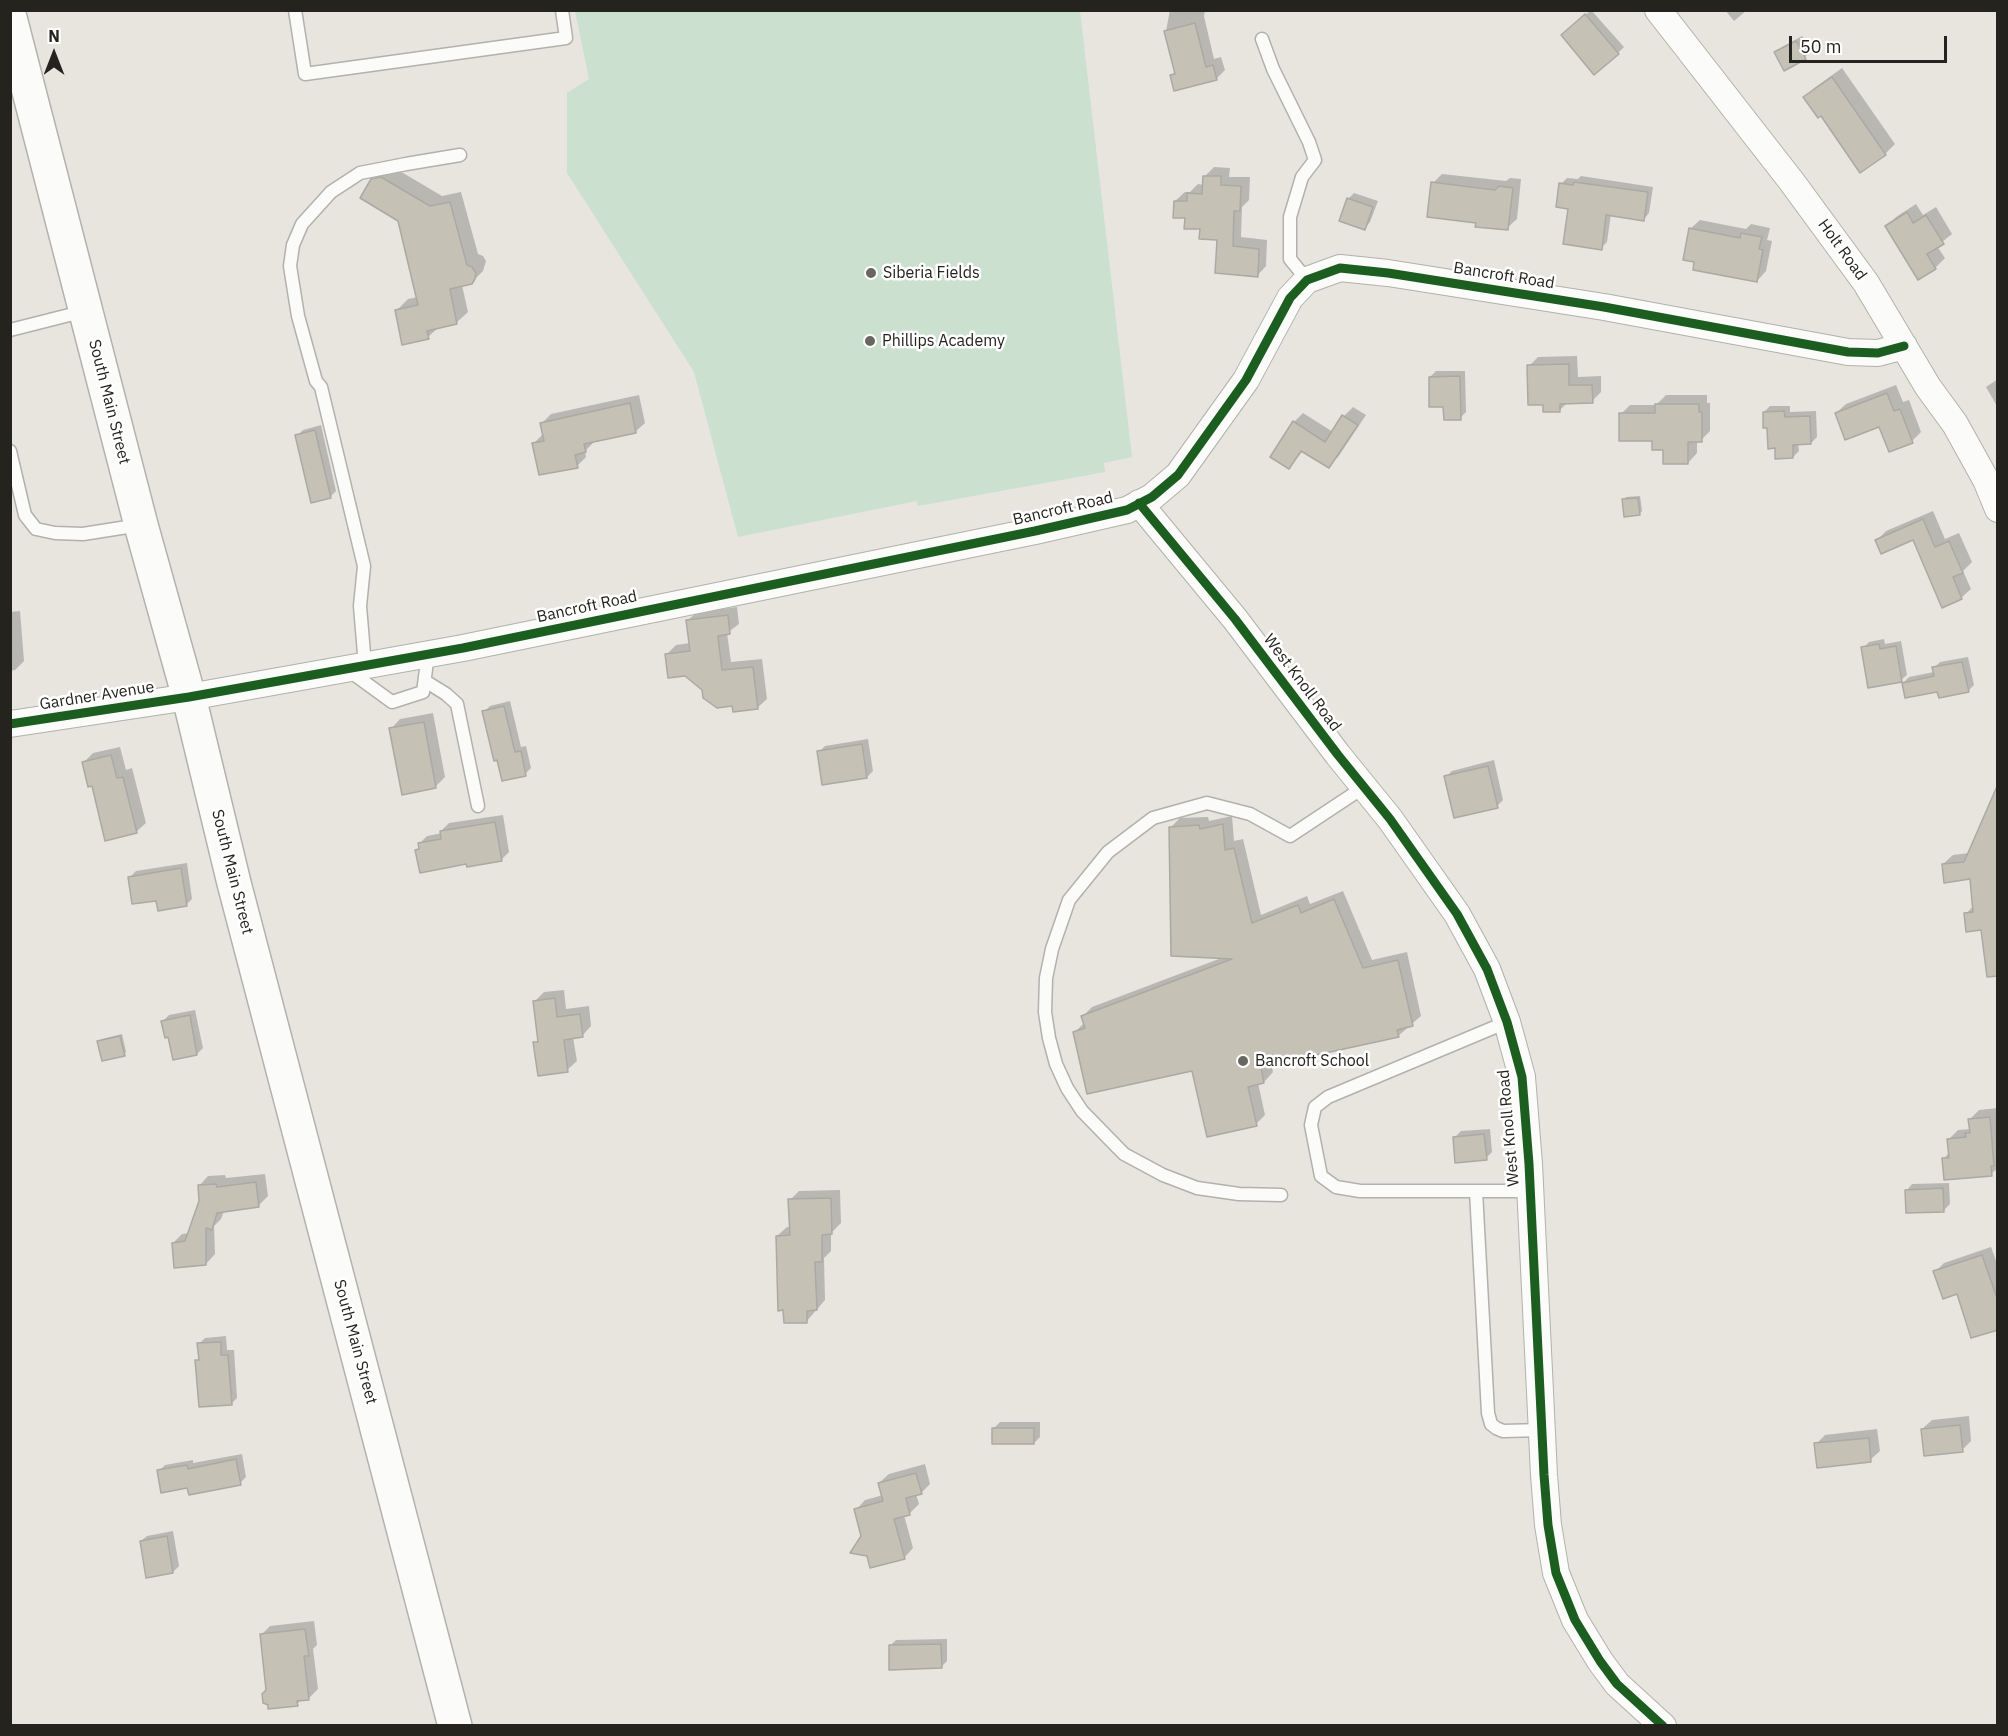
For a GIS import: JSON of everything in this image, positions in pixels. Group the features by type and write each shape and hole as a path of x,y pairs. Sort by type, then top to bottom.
{"main road":[{"name":"South Main Street","path":"10,18 141,525 189,697 237,894 455,1725"}],"street":[{"name":"Holt Road","path":"1658,10 1792,182 1866,283 1928,387 1954,424 1986,480 1998,509"},
{"name":"Bancroft Road","path":"189,697 428,654 1035,531 1127,510 1152,497 1178,475 1246,380 1290,297 1307,280 1340,268 1388,273 1604,307 1848,352 1878,353 1904,346"},
{"name":"West Knoll Road","path":"1139,503 1235,619 1390,819 1457,914 1487,969 1507,1022 1522,1077 1548,1526 1556,1573 1575,1620 1600,1661 1617,1684 1663,1725"},
{"name":"Gardner Avenue","path":"10,724 189,697"}],"lane":[{"path":"295,10 305,74 566,38 562,10"},
{"path":"1262,39 1273,69 1309,142 1315,160 1302,177 1290,217 1290,258 1307,280"},
{"path":"428,654 423,692 392,702 356,668 364,566 321,387 316,381 298,316 290,266 293,245 302,224 331,192 360,174 460,155"},
{"path":"10,330 86,311"},
{"path":"10,451 25,515 36,529 55,533 83,534 141,525"},
{"path":"425,681 457,704 478,806"},
{"path":"1281,1195 1239,1194 1197,1188 1163,1175 1124,1154 1082,1111 1067,1088 1056,1064 1045,1012 1046,978 1052,949 1069,900 1108,852 1153,818 1207,803 1250,814 1290,837 1364,787"},
{"path":"1507,1022 1328,1097 1315,1107 1311,1125 1321,1176 1336,1188 1360,1191 1530,1191"},
{"path":"1476,1191 1488,1413 1491,1424 1503,1431 1543,1430"}],"green space":[{"name":"Siberia Fields","path":"575,11 1080,11 1132,457 1104,463 1105,472 918,506 917,501 738,537 694,372 567,173 567,93 589,79"}],"building":[{"path":"1585,14 1619,54 1594,75 1561,35"},
{"path":"1195,23 1206,67 1213,65 1217,80 1174,91 1170,75 1175,74 1164,31"},
{"path":"1796,41 1806,59 1784,71 1774,52"},
{"path":"1832,77 1886,155 1860,173 1821,116 1818,118 1803,97"},
{"path":"1203,176 1221,176 1221,185 1241,186 1240,211 1234,211 1233,246 1259,249 1258,277 1215,273 1217,240 1199,239 1200,229 1184,229 1185,218 1173,218 1174,201 1187,201 1187,193 1202,194"},
{"path":"381,177 430,206 450,202 467,265 472,267 476,273 472,284 450,289 457,324 427,331 429,339 402,345 395,310 418,305 398,221 360,198 371,179"},
{"path":"1431,182 1495,190 1499,186 1513,188 1508,230 1475,227 1476,223 1427,217"},
{"path":"1574,182 1648,192 1644,221 1606,215 1602,250 1563,244 1568,209 1556,207 1559,183 1573,185"},
{"path":"1347,198 1373,207 1365,230 1339,221"},
{"path":"1907,212 1913,223 1926,215 1944,244 1927,254 1936,269 1918,280 1885,226"},
{"path":"1689,228 1740,238 1741,233 1762,237 1759,249 1763,250 1757,282 1693,270 1694,262 1683,260"},
{"path":"1569,364 1569,385 1592,385 1593,403 1560,404 1560,412 1543,412 1543,405 1528,405 1527,365"},
{"path":"1460,376 1461,420 1444,420 1443,407 1429,407 1429,377"},
{"path":"1887,393 1894,411 1900,409 1913,443 1889,452 1879,427 1845,440 1835,413"},
{"path":"630,403 636,433 584,444 586,452 575,455 578,468 539,475 532,443 544,441 540,423"},
{"path":"1655,404 1699,404 1699,412 1702,412 1702,442 1688,442 1688,464 1663,464 1663,450 1652,450 1652,441 1619,441 1619,413 1655,413"},
{"path":"1784,411 1785,417 1810,416 1811,444 1793,445 1793,458 1775,459 1775,448 1768,449 1767,428 1763,428 1763,412"},
{"path":"1342,415 1358,425 1329,468 1301,451 1289,469 1270,457 1293,421 1325,442"},
{"path":"315,430 331,498 311,503 295,435"},
{"path":"1638,498 1640,515 1624,517 1622,499"},
{"path":"1923,519 1935,547 1949,541 1963,573 1953,577 1962,599 1942,608 1913,540 1881,554 1875,540"},
{"path":"728,615 730,634 718,636 722,670 753,667 758,709 733,712 732,706 717,708 703,698 702,690 685,676 668,678 665,654 690,651 686,620"},
{"path":"1879,644 1880,649 1896,646 1902,682 1868,688 1861,647"},
{"path":"1962,662 1969,692 1939,698 1937,692 1905,698 1902,683 1934,676 1932,667"},
{"path":"504,706 515,752 521,751 526,776 502,781 497,760 494,761 482,711"},
{"path":"424,722 436,788 402,795 389,728"},
{"path":"862,744 867,778 822,785 817,751"},
{"path":"111,755 117,778 123,777 137,833 105,841 92,786 88,787 82,762"},
{"path":"1488,766 1498,808 1454,818 1444,776"},
{"path":"1998,784 1998,976 1987,977 1981,930 1966,932 1964,913 1973,912 1970,879 1944,883 1942,864 1964,862"},
{"path":"495,822 502,861 467,867 466,864 420,873 415,850 419,849 418,843 441,839 440,831"},
{"path":"1223,824 1225,850 1234,848 1252,923 1298,905 1301,913 1334,899 1363,968 1398,960 1413,1026 1397,1030 1399,1037 1261,1067 1264,1083 1248,1087 1257,1126 1207,1137 1192,1071 1087,1094 1073,1032 1085,1028 1081,1016 1232,959 1171,956 1169,827 1199,825 1200,829"},
{"path":"181,868 187,906 158,911 156,901 132,904 128,877"},
{"path":"555,998 557,1017 580,1014 583,1037 564,1040 568,1072 538,1076 533,1042 538,1042 533,1001"},
{"path":"190,1015 197,1055 173,1060 168,1037 165,1038 161,1021"},
{"path":"120,1036 125,1056 102,1061 97,1041"},
{"path":"1990,1117 1994,1166 1991,1166 1992,1176 1944,1180 1942,1158 1949,1158 1947,1139 1966,1137 1965,1133 1970,1133 1968,1119"},
{"path":"1484,1134 1487,1160 1455,1163 1453,1137"},
{"path":"256,1182 259,1207 217,1213 212,1230 206,1228 206,1265 174,1268 172,1243 185,1241 199,1201 198,1185 216,1184 217,1187"},
{"path":"1943,1188 1944,1212 1906,1213 1905,1190"},
{"path":"831,1198 832,1234 822,1235 822,1262 815,1262 817,1310 807,1311 807,1323 784,1323 783,1310 778,1311 776,1236 790,1235 788,1199"},
{"path":"1982,1255 1998,1301 1998,1330 1971,1338 1957,1294 1943,1299 1933,1271"},
{"path":"221,1342 221,1355 228,1355 232,1405 199,1407 195,1360 199,1360 197,1343"},
{"path":"1960,1425 1963,1452 1924,1456 1921,1429"},
{"path":"992,1428 1034,1428 1034,1444 992,1444"},
{"path":"1869,1438 1871,1462 1817,1468 1814,1443"},
{"path":"236,1459 241,1485 189,1495 187,1488 161,1493 157,1470 187,1465 188,1469"},
{"path":"916,1473 922,1494 906,1498 910,1515 894,1519 905,1559 870,1568 867,1556 850,1553 861,1536 854,1509 883,1501 878,1483"},
{"path":"167,1536 173,1573 146,1578 140,1541"},
{"path":"305,1629 309,1656 304,1656 309,1700 297,1701 298,1706 268,1709 268,1705 263,1703 262,1694 266,1690 260,1634"},
{"path":"941,1644 942,1668 889,1670 889,1645"}],"cycle path":[{"path":"10,724 189,697 463,648 1035,531 1127,510 1152,497 1178,475 1246,380 1290,298 1307,280 1340,268 1388,273 1604,307 1848,352 1878,353 1904,346"},
{"path":"1139,503 1235,619 1338,755 1390,819 1457,914 1487,969 1507,1022 1522,1077 1529,1164 1544,1475 1548,1525 1556,1573 1575,1620 1600,1661 1617,1684 1663,1726"}],"place":[{"name":"Siberia Fields","path":"871,273"},
{"name":"Phillips Academy","path":"870,341"},
{"name":"Bancroft School","path":"1243,1061"}]}
